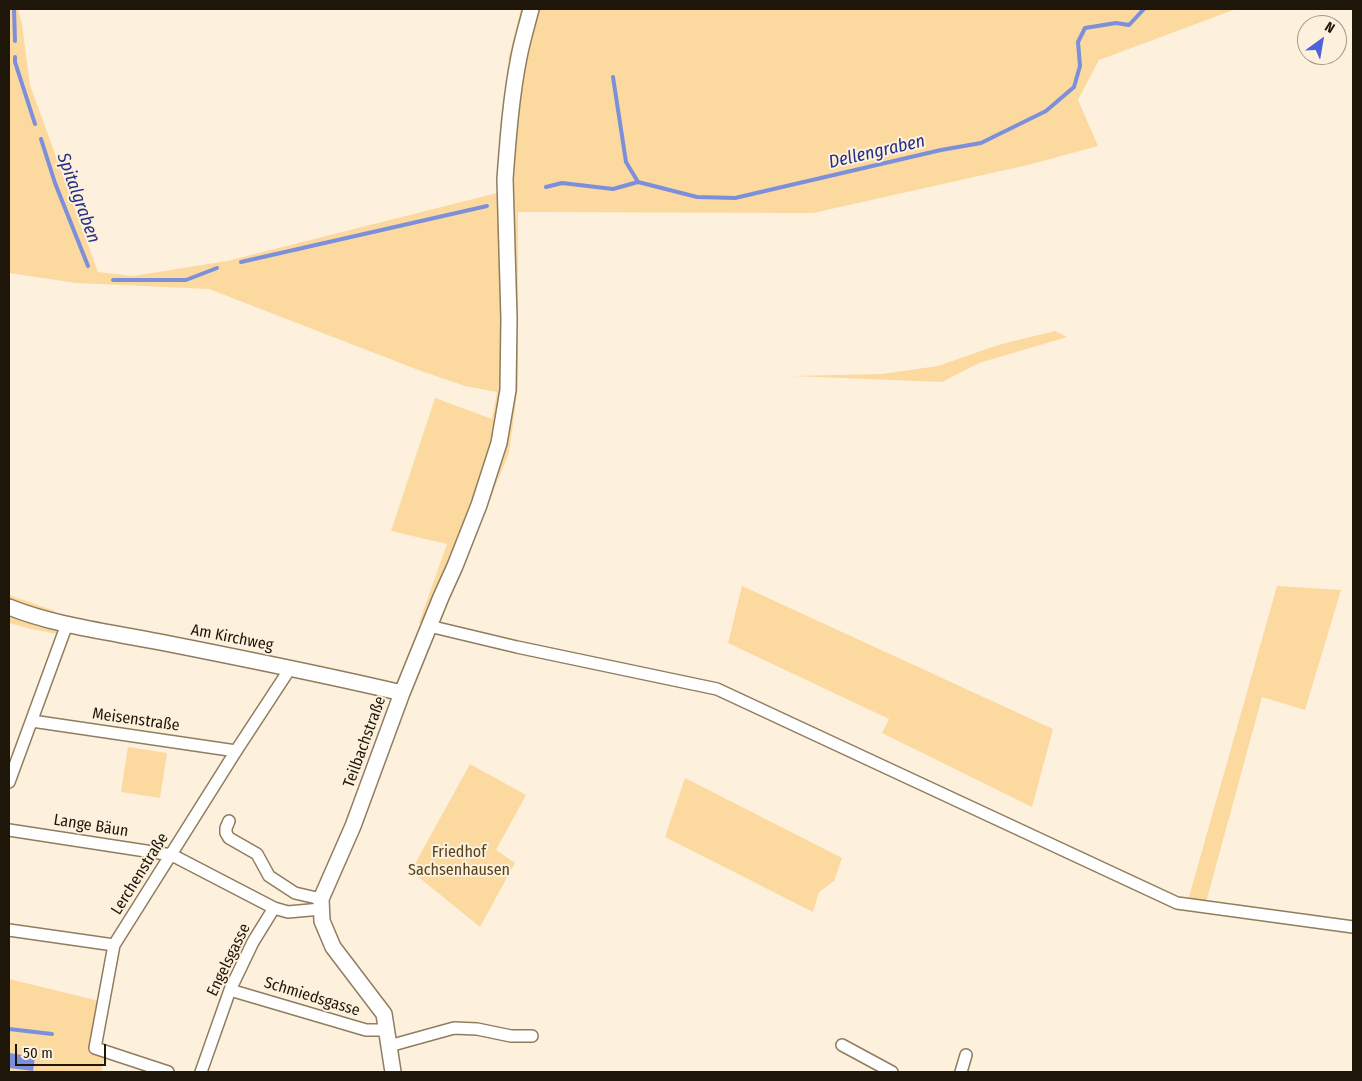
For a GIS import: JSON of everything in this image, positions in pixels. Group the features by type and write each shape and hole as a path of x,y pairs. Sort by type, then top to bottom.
{"street":[{"name":"Teilbachstraße","path":"321,904 353,826 402,693 441,597 456,566 497,450 504,421 508,390 509,319 505,179 509,126 519,57 531,9"},
{"name":"Am Kirchweg","path":"9,607 61,622 291,667 402,693"},
{"path":"9,782 32,721 61,622"},
{"path":"429,626 717,690 1177,902 1353,927"},
{"name":"Lerchenstraße","path":"168,1072 95,1048 114,945 291,667"},
{"name":"Meisenstraße","path":"32,721 236,751"},
{"path":"229,821 226,828 229,838 256,854 269,876 294,893 321,904"},
{"name":"Lange Bäun","path":"9,830 172,855 274,908"},
{"path":"274,908 288,912 321,904"},
{"path":"321,904 322,921 333,947 384,1014 393,1072"},
{"name":"Engelsgasse","path":"201,1072 230,990 254,942 274,908"},
{"path":"9,930 114,945"},
{"name":"Schmiedsgasse","path":"230,990 366,1030 387,1030"},
{"path":"389,1046 454,1028 477,1029 511,1036 532,1036"},
{"path":"842,1045 892,1072"},
{"path":"962,1072 966,1055"}],"green space":[{"path":"9,9 18,9 22,24 30,85 98,272 133,276 227,261 505,191 518,57 508,60 521,9 1236,9 1099,60 1078,100 1098,146 1028,165 813,213 518,212 518,387 509,453 487,506 455,566 429,626 419,623 447,544 391,531 435,398 492,419 497,392 465,386 421,371 209,289 76,283 9,273"},
{"path":"1055,331 1067,337 979,363 942,382 791,376 882,374 938,366 998,345"},
{"path":"742,586 1053,729 1032,807 882,733 889,719 728,643"},
{"path":"1277,586 1341,590 1305,710 1262,697 1205,906 1187,904"},
{"path":"9,595 55,611 54,621 63,635 9,623"},
{"path":"128,747 167,753 160,798 121,792"},
{"name":"Friedhof Sachsenhausen","path":"470,764 526,795 496,850 515,863 480,927 411,871"},
{"path":"685,778 842,858 834,881 819,892 813,912 665,837"},
{"path":"9,979 103,1002 95,1048 106,1052 101,1072 9,1072"}],"water":[{"path":"9,1053 35,1057 33,1071 9,1068"}],"waterway":[{"name":"Spitalgraben","path":"14,9 15,41"},
{"name":"Dellengraben","path":"546,187 562,183 613,189 638,182 697,197 735,198 941,150 981,143 1046,111 1074,87 1080,66 1078,42 1085,28 1116,23 1129,25 1144,9"},
{"name":"Spitalgraben","path":"15,57 35,124"},
{"path":"613,77 626,162 638,182"},
{"name":"Spitalgraben","path":"41,139 55,183 88,266"},
{"path":"241,262 487,206"},
{"path":"113,280 186,280 217,268"},
{"path":"9,1029 52,1034"}]}
